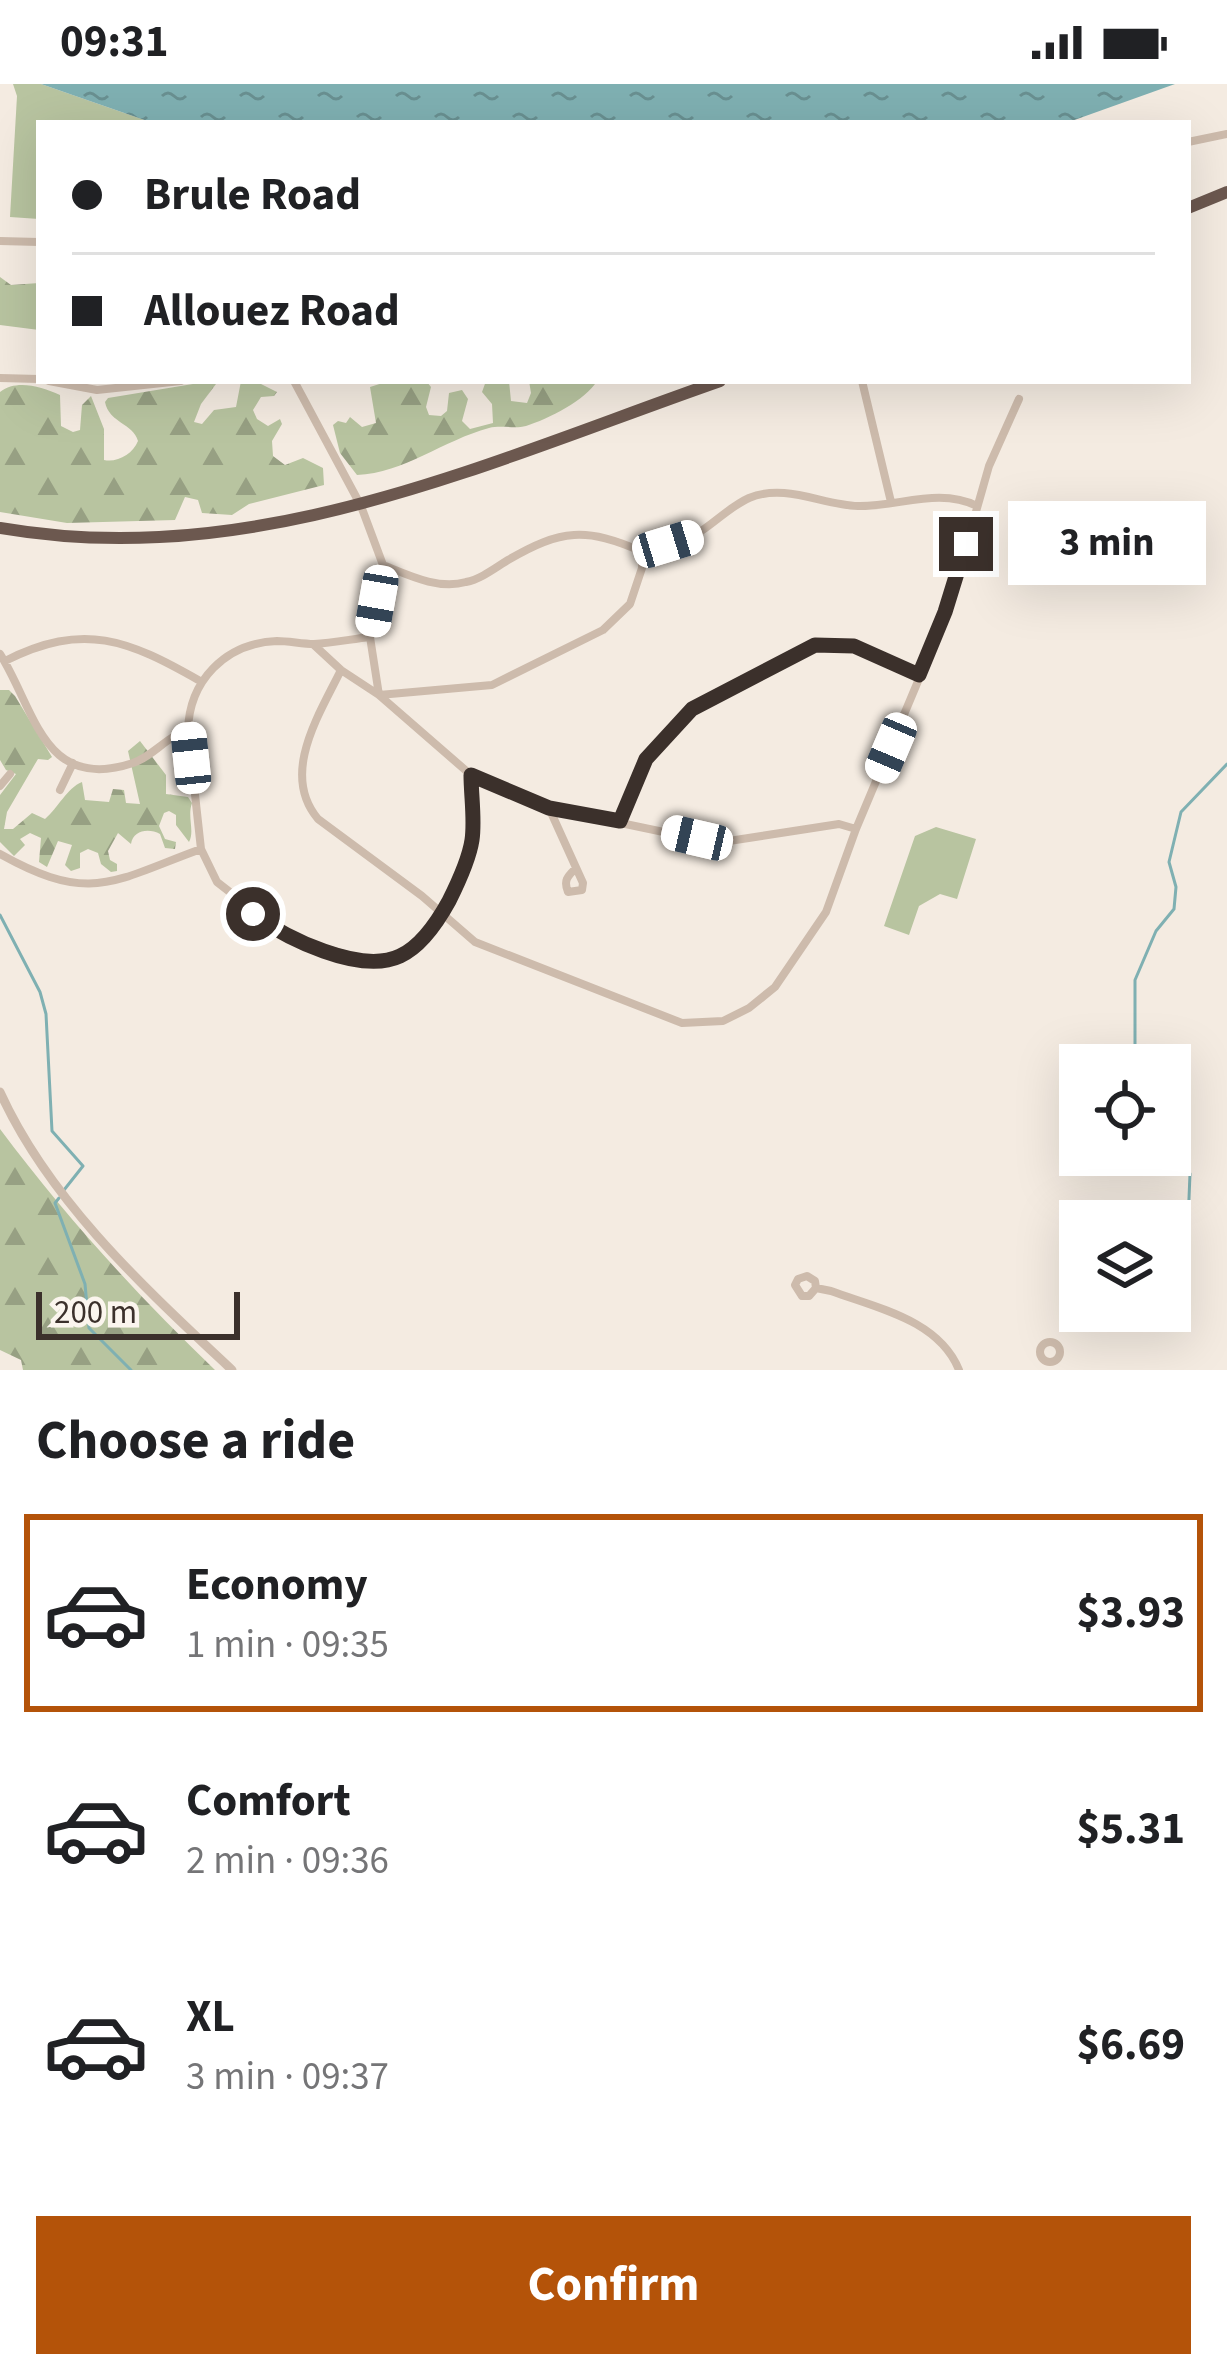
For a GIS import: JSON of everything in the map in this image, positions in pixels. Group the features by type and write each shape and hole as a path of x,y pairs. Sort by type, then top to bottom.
{"highway":[{"path":"1191,207 1227,191"},
{"path":"0,528 110,538 192,536 294,522 361,506 711,384"}],"street":[{"path":"1191,141 1227,134"},
{"path":"0,241 36,242"},
{"path":"0,378 36,379"},
{"path":"65,384 97,390 153,384"},
{"path":"296,384 361,506 383,565 370,637 379,695"},
{"path":"863,384 891,502"},
{"path":"341,670 302,762 300,782 304,803 331,829 475,943 682,1023 723,1021 775,987 826,912 956,582 988,466 1019,399"},
{"path":"383,565 429,582 454,584 470,582 539,542 572,532 615,539 643,551 694,536 752,497 780,493 857,506 961,498 977,506"},
{"path":"379,695 492,685 603,630 630,604 643,551"},
{"path":"370,637 313,644 277,641 249,647 221,661 200,681 188,731 201,849 218,882 289,938 370,961 397,958 421,940 442,914 472,840 471,775"},
{"path":"188,731 127,765 97,770 73,763 59,756 40,734 2,657 58,639 103,638 142,650 200,681"},
{"path":"313,644 471,775 549,808 729,841 839,824 856,829"},
{"path":"620,821 646,759 692,709 815,645 854,646 919,675"},
{"path":"60,790 73,763"},
{"path":"0,786 10,774"},
{"path":"549,808 577,868"},
{"path":"0,854 49,876 100,885 123,881 201,849"},
{"path":"0,1092 31,1148 93,1230 232,1370"},
{"path":"816,1288 923,1327 941,1340 959,1370"},
{"path":"1035,1370 1044,1360"}],"green space":[{"path":"13,84 41,84 144,120 36,120 36,219 10,217 17,96"},
{"path":"0,277 11,285 36,283 36,330 0,325"},
{"path":"216,384 194,422 202,424 214,410 236,407 240,384 261,384 277,392 261,397 253,410 268,426 280,419 272,441 273,456 285,465 303,458 323,468 324,485 249,504 232,515 202,513 198,500 185,497 175,520 67,523 0,512 0,392 21,385 60,395 61,426 73,432 80,430 82,405 91,396 104,429 104,460 109,461 128,454 138,441 107,409 108,398"},
{"path":"429,384 429,415 441,416 447,411 449,393 462,390 468,399 462,421 470,429 493,423 492,404 482,392 485,384 509,384 511,401 527,403 530,384 595,384 576,402 535,423 489,428 408,462 357,475 340,453 333,425 346,423 350,417 362,427 376,423 370,387"},
{"path":"0,690 15,696 52,757 38,759 7,812 4,829 13,829 32,813 45,819 82,782 85,800 109,802 113,789 124,790 126,803 140,804 128,751 140,741 166,775 166,794 188,797 192,803 189,842 176,825 176,815 169,811 159,826 165,839 176,842 175,849 165,848 156,832 138,833 131,844 118,833 108,851 117,871 111,872 101,864 98,853 88,849 80,853 80,868 71,871 65,865 72,845 58,841 47,867 39,862 41,838 30,833 20,839 25,845 14,856 0,842 0,795 16,774 0,760"},
{"path":"936,827 976,839 957,899 940,894 919,906 909,935 884,926 915,836"},
{"path":"0,1129 102,1254 215,1370 23,1370 21,1360 0,1350"}],"water":[{"path":"41,84 1175,84 1074,120 144,120"}],"waterway":[{"path":"1135,1044 1135,980 1156,931 1174,909 1176,887 1169,862 1181,812 1227,764"},
{"path":"0,915 40,992 46,1014 52,1131 83,1166 64,1190"},
{"path":"1189,1200 1190,1176"},
{"path":"59,1198 55,1203 85,1284 89,1328 131,1370"}],"route":[{"path":"253,914 289,938 334,953 370,961 397,958 421,940 455,888 472,840 471,775 549,808 620,821 646,759 692,709 815,645 854,646 919,675 966,544"}]}
